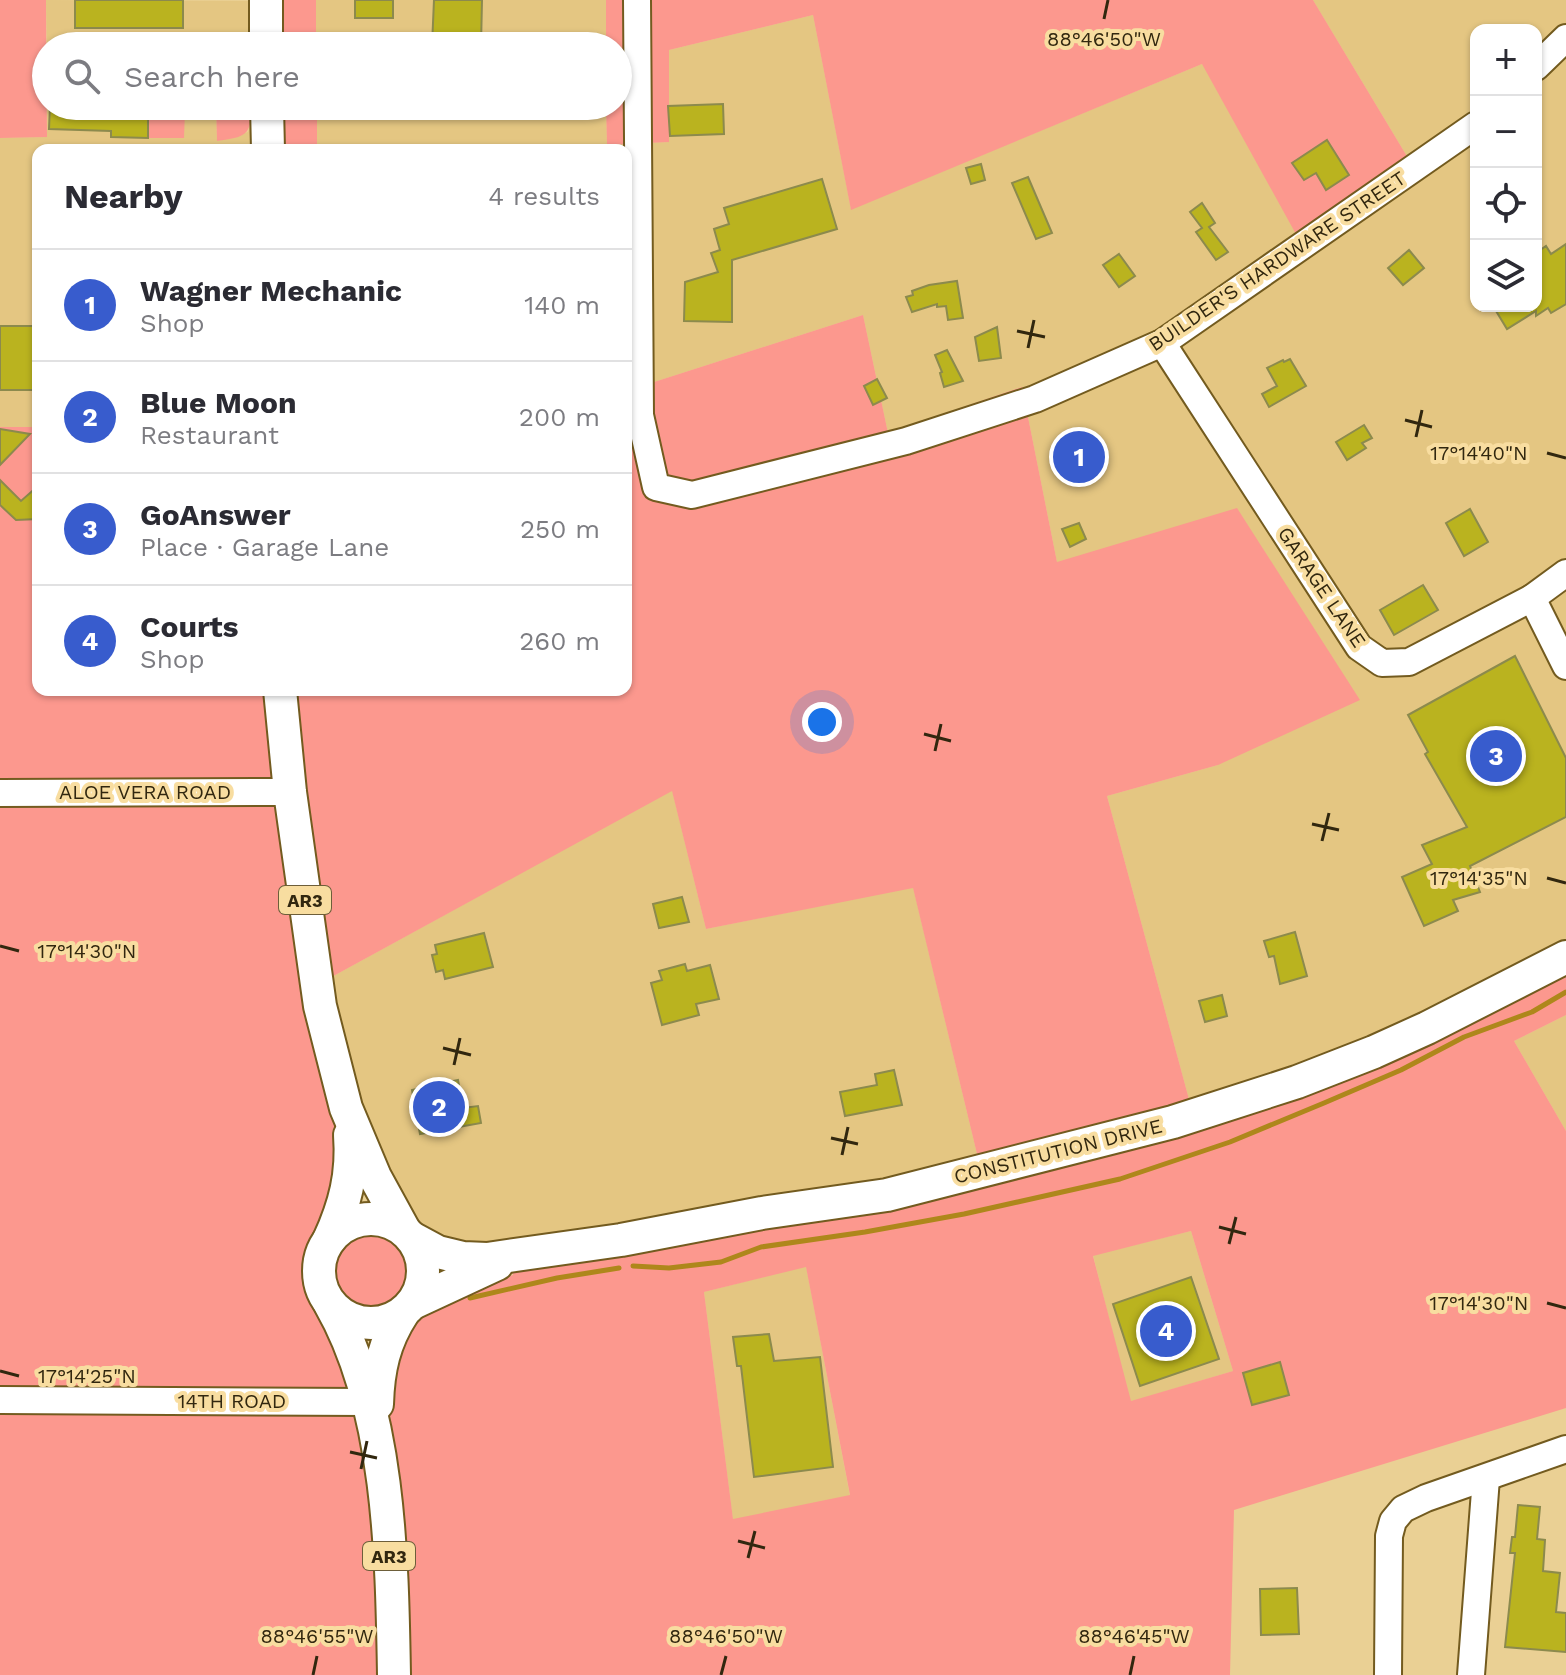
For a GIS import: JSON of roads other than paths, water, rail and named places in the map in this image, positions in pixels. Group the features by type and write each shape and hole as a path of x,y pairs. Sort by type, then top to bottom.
{"main road":[{"path":"266,0 266,32"},
{"path":"267,120 268,144"},
{"name":"AR3","path":"281,696 290,792 320,1006 346,1108 375,1177 408,1234"},
{"name":"CONSTITUTION DRIVE","path":"408,1234 438,1252 463,1258 522,1255 762,1213 887,1195 1173,1122 1297,1082 1374,1052 1493,996 1566,957"},
{"name":"AR3","path":"329,1240 341,1214 351,1172 346,1108"},
{"path":"364,1220 389,1222 408,1234 420,1254 423,1270 421,1288 408,1308 389,1321 365,1323 342,1315 330,1304 321,1289 318,1272 321,1255 329,1240 341,1228 364,1220"},
{"name":"CONSTITUTION DRIVE","path":"408,1308 462,1278 522,1255"},
{"name":"AR3","path":"330,1304 353,1351 376,1438 388,1530 394,1675"},
{"name":"AR3","path":"376,1438 380,1367 385,1346 408,1308"}],"street":[{"name":"BUILDER'S HARDWARE STREET","path":"637,0 640,415 656,487 692,495 906,441 1035,399 1162,343 1470,129"},
{"path":"1542,61 1566,38"},
{"name":"GARAGE LANE","path":"1162,343 1359,647 1382,663 1409,662 1532,598 1566,573"},
{"path":"1532,598 1566,666"},
{"name":"ALOE VERA ROAD","path":"0,793 290,792"},
{"name":"14TH ROAD","path":"0,1400 368,1402"},
{"path":"1388,1675 1389,1536 1393,1521 1403,1509 1426,1498 1566,1449"},
{"path":"1471,1675 1486,1478"}],"waterway":[{"path":"633,1266 669,1268 721,1262 761,1247 964,1214 1120,1179 1230,1142 1324,1103 1401,1070 1464,1037 1532,1012 1566,992"},
{"path":"470,1298 557,1278 619,1268"}],"place":[{"name":"Wagner Mechanic","path":"1079,457"},
{"name":"GoAnswer","path":"1496,756"},
{"name":"Blue Moon","path":"439,1107"},
{"name":"Courts","path":"1166,1331"}]}
